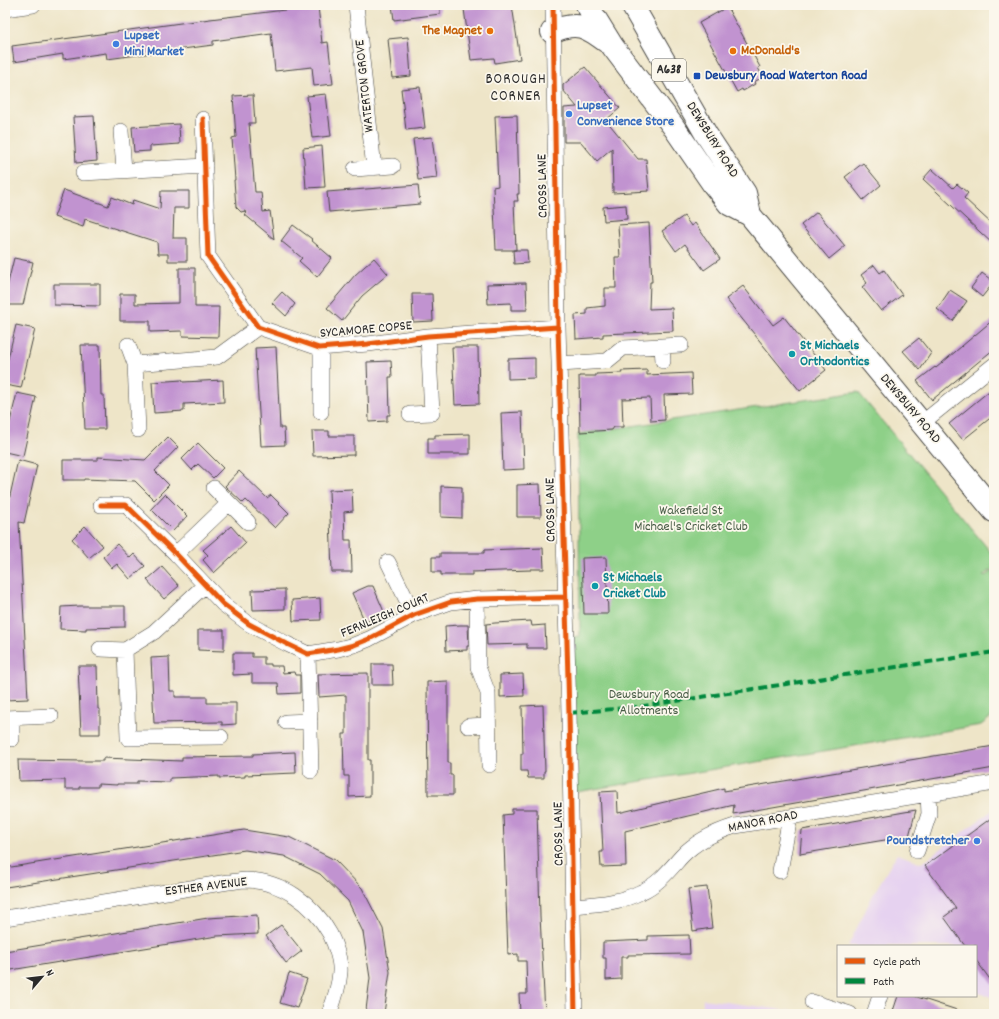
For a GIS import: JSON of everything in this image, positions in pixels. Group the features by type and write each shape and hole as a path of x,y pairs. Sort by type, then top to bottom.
{"highway":[{"name":"DEWSBURY ROAD","path":"586,5 613,47 674,126 713,184 729,204 750,215 994,511"},
{"path":"605,5 613,47"},
{"name":"DEWSBURY ROAD","path":"632,5 706,134 745,193 750,215"},
{"path":"552,32 564,26 578,26 593,31 613,47"}],"street":[{"path":"5,9 33,5"},
{"name":"WATERTON GROVE","path":"356,5 374,168"},
{"name":"CROSS LANE","path":"553,5 552,32 558,327 576,1014"},
{"path":"135,364 217,357 258,327 208,256 203,119"},
{"path":"121,131 124,170"},
{"path":"83,174 124,170 205,166"},
{"path":"355,169 393,166"},
{"name":"SYCAMORE COPSE","path":"258,327 321,348 368,344 428,336 558,327"},
{"name":"SYCAMORE COPSE","path":"410,414 432,413 428,336"},
{"path":"128,345 135,364 138,430"},
{"path":"560,364 606,361 623,348 662,354 681,345"},
{"name":"SYCAMORE COPSE","path":"321,348 321,412"},
{"path":"922,423 994,365"},
{"path":"214,488 248,522"},
{"path":"176,554 229,503"},
{"path":"101,505 126,505 176,554 223,604 249,624 308,654 311,771"},
{"name":"FERNLEIGH COURT","path":"388,562 414,615"},
{"path":"100,649 125,650 154,632 205,585"},
{"name":"FERNLEIGH COURT","path":"308,654 354,645 369,639 414,615 451,602 476,599 566,597"},
{"path":"476,599 478,667 488,693 489,765"},
{"path":"125,650 128,738 221,737"},
{"path":"12,738 9,718 51,716"},
{"path":"286,722 310,721"},
{"path":"468,726 488,726"},
{"name":"MANOR ROAD","path":"573,906 606,903 624,899 642,892 655,884 670,871 683,855 698,843 714,833 735,826 994,783"},
{"path":"917,851 930,814 928,794"},
{"path":"780,871 790,817"},
{"name":"ESTHER AVENUE","path":"5,918 228,882 246,880 264,882 284,889 304,902 323,922 335,944 340,971 336,993 329,1014"},
{"path":"874,1014 880,997"},
{"path":"812,1002 850,1014"}],"shaded area":[{"path":"994,809 994,998 977,992 977,945 848,945 874,893 897,854 922,863"},
{"path":"703,999 791,1011 790,1014 702,1014"}],"green space":[{"path":"858,392 994,556 994,568 983,576 986,576 994,570 994,715 981,725 570,793 567,638 580,636 578,434"}],"building":[{"path":"392,5 440,5 440,14 394,20"},
{"name":"The Magnet","path":"491,5 512,5 520,59 495,63 494,58 471,60 464,9"},
{"path":"318,6 322,43 328,42 333,84 314,86 312,67 275,71 271,33 213,41 213,45 107,59 106,53 63,59 63,54 14,62 12,46"},
{"name":"McDonald's","path":"727,7 760,67 758,68 763,77 743,91 742,89 737,92 699,23"},
{"path":"408,37 411,76 392,78 388,39"},
{"path":"585,67 620,108 606,120 638,159 646,159 649,191 613,193 612,148 597,161 581,142 564,142 564,108 577,107 563,90 563,85"},
{"path":"420,87 425,128 406,130 401,89"},
{"path":"326,94 331,136 312,138 307,96"},
{"path":"253,95 255,123 249,123 255,192 261,192 263,212 270,211 274,239 244,214 246,214 245,211 241,212 236,207 232,138 236,137 233,96"},
{"path":"517,115 519,194 517,194 518,201 514,201 516,250 496,250 493,187 498,186 495,116"},
{"path":"94,116 97,161 76,163 73,117"},
{"path":"179,124 180,144 150,146 150,151 134,152 132,127"},
{"path":"432,137 437,178 418,180 413,139"},
{"path":"322,146 325,187 306,188 303,148"},
{"path":"863,163 881,185 863,200 845,177"},
{"path":"932,169 953,188 957,184 968,193 964,198 994,226 994,245 923,179"},
{"path":"418,185 420,204 329,212 327,192"},
{"path":"64,190 108,206 112,197 132,205 133,200 160,209 161,191 189,191 189,208 174,208 173,238 187,238 187,261 168,261 168,254 158,254 157,242 85,219 83,227 54,217"},
{"path":"626,205 627,219 604,221 603,207"},
{"path":"817,212 845,246 829,259 801,225"},
{"path":"684,216 691,226 695,223 720,259 704,270 685,244 676,251 662,231"},
{"path":"649,223 652,282 650,282 649,309 672,308 673,331 603,334 603,337 576,339 575,315 587,314 587,308 605,306 605,288 616,288 615,257 620,257 618,225"},
{"path":"293,225 312,239 311,240 332,258 317,277 299,261 302,258 281,241"},
{"path":"513,250 527,250 528,263 514,264"},
{"path":"14,258 33,262 23,305 5,305 5,295"},
{"path":"374,258 388,274 362,296 342,321 327,308 355,275"},
{"path":"874,265 880,273 884,270 902,295 881,311 862,287 867,283 861,275"},
{"path":"179,268 195,268 195,307 219,307 218,337 182,336 182,331 150,332 150,321 120,321 120,294 135,294 135,304 179,303"},
{"path":"982,273 994,282 982,297 971,288"},
{"path":"526,283 527,310 511,310 511,303 488,304 487,284"},
{"path":"54,284 100,284 100,306 54,305"},
{"name":"St Michaels Orthodontics","path":"743,286 773,325 784,317 826,370 800,391 726,299"},
{"path":"950,290 967,301 953,321 937,309"},
{"path":"282,292 295,304 286,316 272,303"},
{"path":"412,294 432,294 433,321 413,322"},
{"path":"994,319 994,349 932,400 917,381 935,367 936,368"},
{"path":"16,325 35,329 21,388 5,385 5,371"},
{"path":"919,338 931,353 920,370 903,351"},
{"path":"81,345 100,345 101,395 104,395 105,429 85,429"},
{"path":"276,347 280,428 284,428 285,445 261,446 255,348"},
{"path":"452,347 478,347 479,404 455,405"},
{"path":"535,358 535,378 508,379 508,359"},
{"path":"391,361 392,377 389,377 390,415 387,415 387,421 369,422 367,362"},
{"path":"647,370 647,375 691,373 692,394 664,395 665,420 651,421 650,398 622,399 623,427 614,427 612,430 580,432 579,376 596,376 596,374 622,373 621,371"},
{"path":"182,380 183,382 223,380 224,402 184,404 184,411 154,413 152,382"},
{"path":"994,387 994,415 963,440 949,424"},
{"path":"17,393 36,397 23,456 5,452 5,442"},
{"path":"522,412 524,469 503,470 501,413"},
{"path":"312,431 329,431 329,436 354,436 354,455 313,456"},
{"path":"470,434 470,454 428,454 428,438 435,438 435,435"},
{"path":"168,437 178,447 155,471 169,485 154,500 135,481 84,479 63,480 63,460 98,460 98,457 145,460"},
{"path":"198,443 223,468 213,478 198,464 192,470 182,459"},
{"path":"18,460 37,465 24,523 19,522 28,699 5,700 5,518"},
{"path":"239,471 267,498 271,495 289,513 275,528 246,500 243,503 225,486"},
{"path":"540,484 541,517 517,517 517,485"},
{"path":"441,486 462,487 462,518 441,517"},
{"path":"352,489 353,511 344,512 345,540 351,540 352,572 332,572 329,490"},
{"path":"165,494 187,516 173,531 151,509"},
{"path":"85,526 103,546 89,558 72,539"},
{"path":"231,526 246,543 214,573 203,560 208,555 203,550"},
{"path":"117,544 130,558 134,554 145,566 130,579 117,564 112,568 103,557"},
{"path":"543,548 544,569 472,572 472,575 441,575 441,572 432,572 432,557 440,557 440,553 484,553 484,550"},
{"name":"St Michaels Cricket Club","path":"606,557 608,614 584,614 582,558"},
{"path":"162,567 179,586 164,599 147,580"},
{"path":"368,586 373,586 385,614 365,622 352,593"},
{"path":"285,589 285,609 253,610 252,590"},
{"path":"320,598 321,620 293,621 292,600"},
{"path":"125,606 125,627 86,628 86,630 60,629 61,607"},
{"path":"531,621 532,626 545,625 546,648 527,648 527,644 487,645 486,624"},
{"path":"468,625 469,646 467,646 467,650 446,651 445,626"},
{"path":"198,630 224,630 224,651 198,650"},
{"path":"233,653 252,653 252,657 264,657 264,664 271,664 271,666 282,666 283,673 294,672 295,675 300,675 300,693 279,694 278,683 252,683 252,674 233,675"},
{"path":"169,657 170,691 175,691 175,697 207,697 207,703 236,703 236,724 222,725 222,722 154,723 151,658"},
{"path":"372,664 392,664 393,685 372,685"},
{"path":"78,666 97,666 100,734 81,734"},
{"path":"368,673 368,760 370,760 370,796 349,797 349,776 344,776 343,734 346,734 346,695 319,697 318,674"},
{"path":"523,674 524,696 500,697 500,675"},
{"path":"448,681 448,763 450,763 450,775 453,775 453,795 428,795 427,682"},
{"path":"543,705 544,778 528,778 527,771 521,771 521,754 523,754 522,706"},
{"path":"994,746 994,768 733,814 734,805 625,831 626,866 601,867 600,852 603,852 600,792 617,791 618,813 724,788 724,791"},
{"path":"295,752 296,773 245,775 245,777 219,778 219,776 170,778 170,782 137,781 137,784 98,784 98,787 79,787 79,789 65,789 65,780 19,781 18,760 103,761 103,758 182,761 182,757 253,756 253,754"},
{"path":"512,809 537,809 545,1014 520,1014 519,994 527,994 526,961 518,961 518,954 508,955 503,815 512,814"},
{"path":"916,810 909,836 800,854 802,830"},
{"path":"994,816 994,985 977,961 977,945 964,945 944,917 956,908 925,866"},
{"path":"244,830 289,837 335,860 362,888 383,929 390,972 384,1013 366,1010 370,978 363,932 348,901 320,874 284,856 245,850 6,887 5,868"},
{"path":"707,887 712,928 693,931 688,889"},
{"path":"257,915 258,934 217,936 5,971 5,951 208,918"},
{"path":"281,925 302,951 286,963 266,936"},
{"path":"689,935 690,954 628,955 628,957 621,957 621,979 606,980 606,958 603,958 603,942 648,940 648,936"},
{"path":"289,973 307,979 297,1008 280,1003"},
{"path":"898,997 917,997 960,1011 960,1014 892,1014"}],"marked path":[{"path":"569,713 637,707 994,652"}],"cycle path":[{"path":"553,5 558,327 569,713 575,1014"},
{"path":"203,119 208,256 258,327 319,348 368,344 428,336 558,327"},
{"path":"101,505 126,505 176,554 223,604 249,624 308,654 354,645 369,639 414,615 451,602 477,599 565,597"}],"place":[{"name":"The Magnet","path":"490,31"},
{"name":"Lupset Mini Market","path":"116,44"},
{"name":"McDonald's","path":"733,51"},
{"name":"Dewsbury Road Waterton Road","path":"697,76"},
{"name":"Lupset Convenience Store","path":"569,114"},
{"name":"St Michaels Orthodontics","path":"792,354"},
{"name":"St Michaels Cricket Club","path":"595,586"},
{"name":"Poundstretcher","path":"977,841"}],"district":[{"name":"BOROUGH CORNER","path":"516,88"}],"park label":[{"name":"Wakefield St Michael's Cricket Club","path":"691,520"},
{"name":"Dewsbury Road Allotments","path":"649,704"}]}
